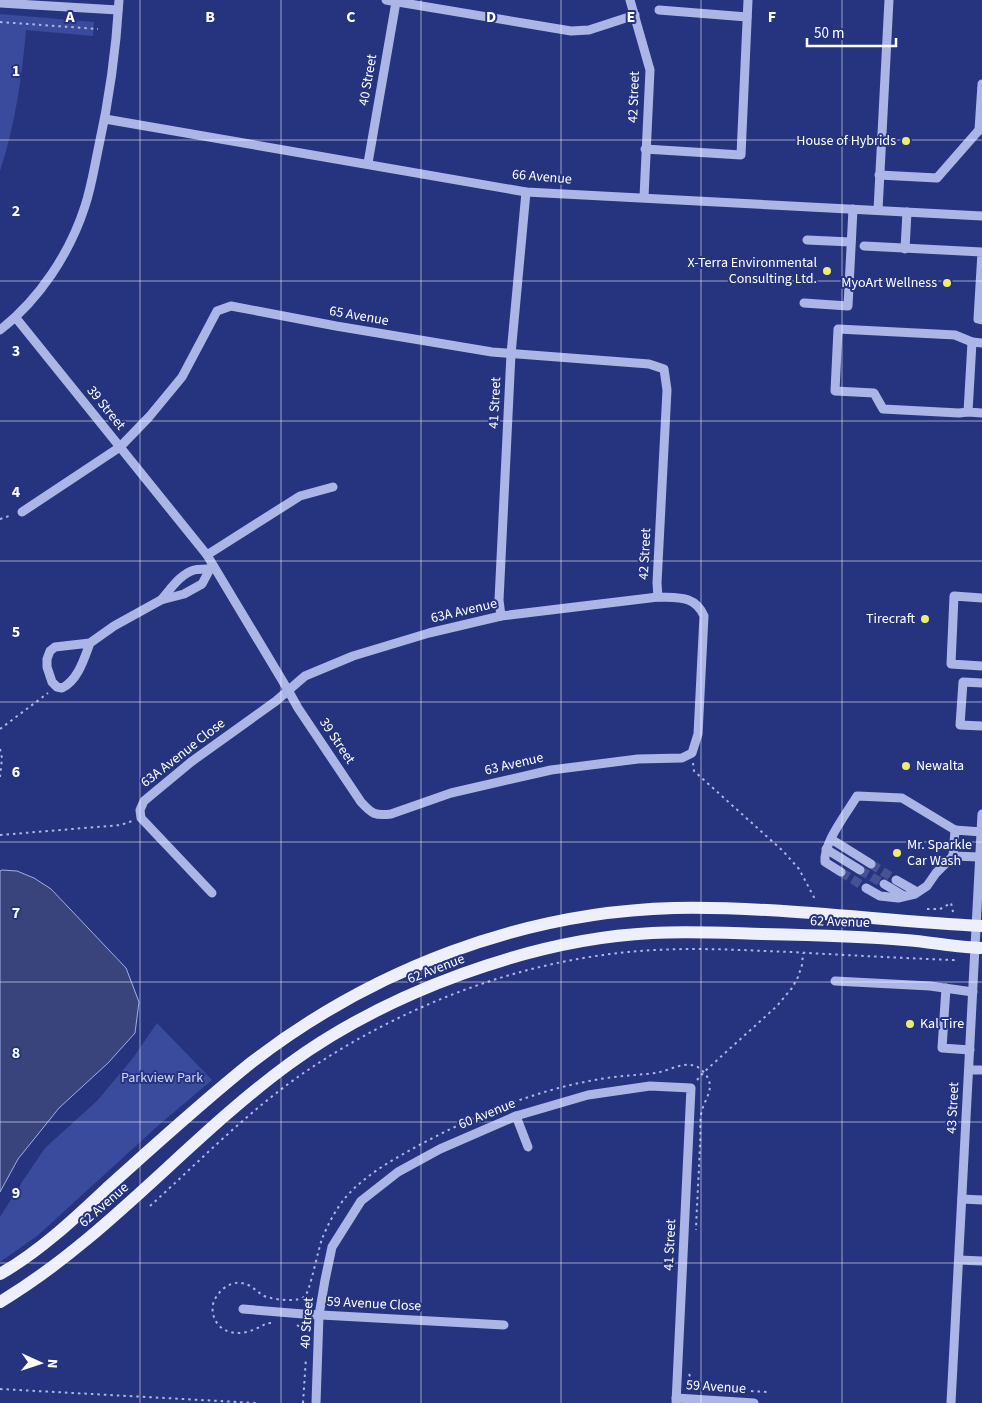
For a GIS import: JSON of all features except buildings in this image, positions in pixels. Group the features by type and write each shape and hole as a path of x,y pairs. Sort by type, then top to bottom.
{"main road":[{"name":"62 Avenue","path":"0,1274 66,1226 179,1123 253,1062 281,1042 353,996 406,970 456,950 522,929 564,920 625,911 658,909 757,910 979,926"},
{"name":"62 Avenue","path":"0,1302 38,1278 72,1252 252,1093 290,1063 368,1016 425,988 464,974 558,946 651,933 708,932 831,936 906,940 978,948"}],"street":[{"path":"0,330 16,318 47,282 69,245 85,206 105,119 116,44 119,0"},
{"path":"386,0 571,31 589,30 635,15"},
{"name":"42 Street","path":"630,0 650,70 644,198"},
{"path":"646,149 741,155 748,0"},
{"path":"878,210 889,0"},
{"name":"40 Street","path":"368,163 396,2"},
{"path":"0,3 118,10"},
{"path":"659,10 747,17"},
{"path":"879,175 937,178 981,130 982,84"},
{"name":"66 Avenue","path":"105,119 368,163 526,192 982,216"},
{"name":"41 Street","path":"500,616 499,600 511,354 526,192"},
{"path":"804,303 848,306 853,209"},
{"path":"905,249 907,212"},
{"path":"807,240 851,242"},
{"path":"864,246 982,252 978,319 982,320"},
{"name":"65 Avenue","path":"22,512 120,447 149,417 182,377 217,311 231,306 336,326 511,354 649,364 664,369"},
{"name":"39 Street","path":"16,318 207,555 212,568 298,708 361,802"},
{"path":"968,412 977,343 955,335 838,329 835,391 874,392 883,409 982,413"},
{"name":"42 Street","path":"664,369 667,390 657,574 658,597 674,597 692,601 700,606 704,616 698,734 692,753 682,758"},
{"path":"207,555 300,496 333,487"},
{"path":"161,600 178,580 194,570 212,568"},
{"path":"90,643 81,666 70,684 62,688 57,687 52,682 47,667 47,658 56,647 65,644 90,643 114,626 161,600 184,594 202,584 212,568"},
{"path":"982,598 954,596 950,664 982,666"},
{"name":"63A Avenue","path":"288,690 306,676 353,656 429,633 500,616 658,597"},
{"path":"982,683 963,682 960,725 982,726"},
{"name":"63A Avenue Close","path":"212,893 141,818 140,810 144,801 190,762 276,701 288,690"},
{"name":"63 Avenue","path":"361,802 371,813 391,814 451,793 551,770 628,760 682,758"},
{"path":"841,872 825,862 824,855 857,796 902,798 955,830 982,832"},
{"name":"43 Street","path":"951,1403 973,992 978,948 982,814"},
{"path":"866,888 880,896 898,898 917,892 927,886 936,873 954,856 955,830"},
{"path":"831,840 871,864"},
{"path":"826,849 860,870"},
{"path":"954,856 980,857"},
{"path":"896,880 917,892"},
{"path":"884,884 904,896"},
{"path":"836,981 946,988 973,992"},
{"path":"946,988 942,1048 970,1050"},
{"path":"969,1070 982,1070"},
{"name":"60 Avenue","path":"332,1247 361,1201 398,1172 440,1149 516,1116 588,1095 650,1086 691,1088"},
{"name":"41 Street","path":"676,1401 691,1088"},
{"path":"516,1116 528,1147"},
{"path":"962,1199 982,1200"},
{"name":"40 Street","path":"316,1403 319,1315 332,1247"},
{"path":"959,1260 982,1261"},
{"name":"59 Avenue Close","path":"243,1309 504,1325"},
{"name":"59 Avenue","path":"676,1401 754,1403"}],"path":[{"path":"0,22 98,29"},
{"path":"0,519 22,512"},
{"path":"0,729 57,687"},
{"path":"0,749 2,758 0,777"},
{"path":"694,771 783,851 799,869 817,903"},
{"path":"0,835 120,825"},
{"path":"926,909 940,909 951,903 952,905"},
{"path":"150,1206 260,1107 310,1068 364,1035 418,1008 472,987 554,963 640,951 733,949 954,960"},
{"path":"704,1072 777,1006 792,988 802,966 803,953"},
{"path":"273,1323 267,1323 253,1330 238,1333 227,1331 217,1324 213,1315 212,1304 218,1293 228,1284 241,1282 250,1286 261,1295 273,1299 298,1300 305,1296 309,1291 315,1259 322,1238 345,1199 378,1170 432,1138 499,1107 532,1096 600,1079 658,1073 686,1064 699,1067 704,1072 710,1084 710,1092 702,1111 695,1235"},
{"path":"296,1324 305,1331 307,1339"},
{"path":"303,1403 306,1358"},
{"path":"689,1366 688,1376 694,1386 707,1389"},
{"path":"0,1389 256,1403"},
{"path":"743,1391 768,1392"}],"green space":[{"path":"0,14 94,22 93,36 26,30 17,101 10,137 0,171"},
{"name":"Parkview Park","path":"157,1023 212,1080 161,1123 37,1236 0,1262 0,1217 24,1179 45,1148 97,1101 133,1058"}],"shaded area":[{"path":"0,871 17,871 34,878 51,889 126,968 139,1002 135,1033 108,1063 59,1108 18,1159 0,1192"}],"tunnel":[{"path":"871,864 896,880"},
{"path":"860,870 884,884"},
{"path":"841,872 866,888"}],"place":[{"name":"House of Hybrids","path":"906,141"},
{"name":"X-Terra Environmental Consulting Ltd.","path":"827,271"},
{"name":"MyoArt Wellness","path":"947,283"},
{"name":"Tirecraft","path":"925,619"},
{"name":"Newalta","path":"906,766"},
{"name":"Mr. Sparkle Car Wash","path":"897,853"},
{"name":"Kal Tire","path":"910,1024"}]}
